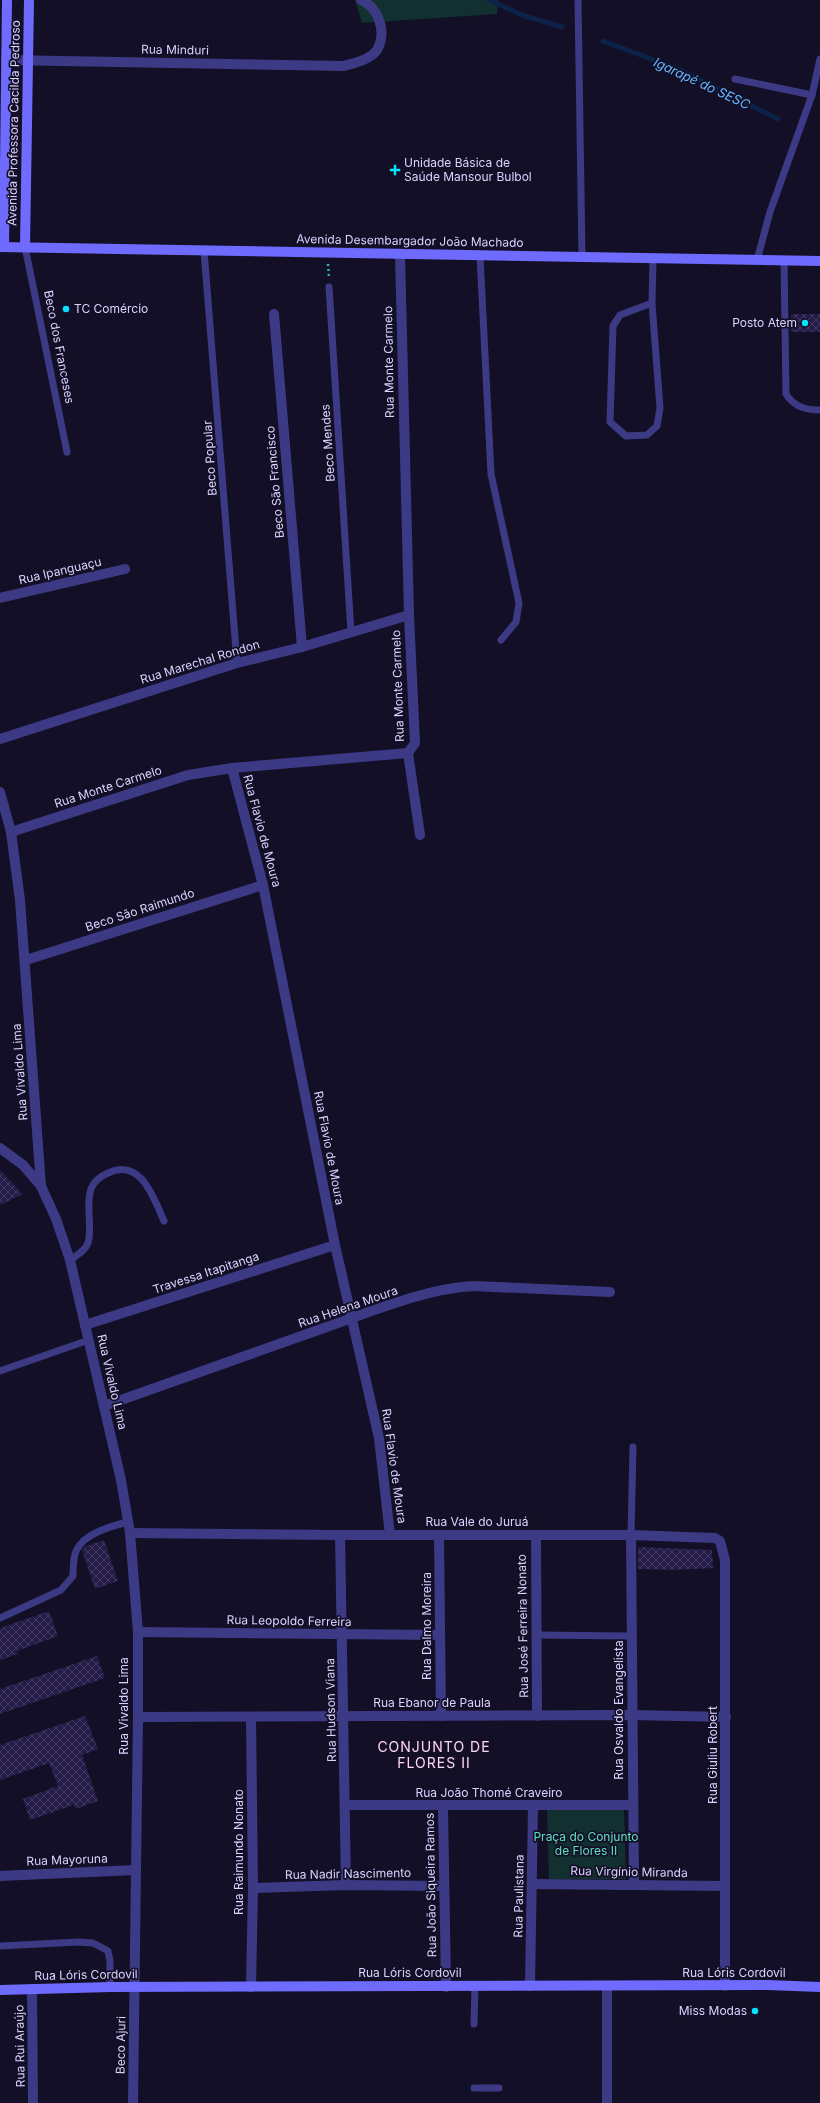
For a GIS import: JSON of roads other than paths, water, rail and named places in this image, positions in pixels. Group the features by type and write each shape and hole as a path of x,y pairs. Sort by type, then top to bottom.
{"street":[{"name":"Avenida Professora Cacilda Pedroso","path":"2,247 7,0"},
{"name":"Avenida Professora Cacilda Pedroso","path":"25,247 30,61 29,0"},
{"name":"Rua Minduri","path":"6,60 344,66 361,62 376,51 380,36 379,18 371,4 361,0"},
{"name":"Avenida Desembargador João Machado","path":"2,247 328,254 820,261"},
{"name":"Rua Monte Carmelo","path":"11,832 188,775 232,768 408,754 415,743 409,615 400,255"},
{"name":"Beco São Francisco","path":"274,314 302,647"},
{"name":"Rua Ipanguaçu","path":"0,598 125,569"},
{"name":"Rua Marechal Rondon","path":"0,739 236,663 302,647 409,615"},
{"path":"408,754 420,835"},
{"name":"Rua Flavio de Moura","path":"232,768 263,885 335,1245 353,1318 379,1438 390,1535"},
{"name":"Rua Vivaldo Lima","path":"0,792 11,832 26,960 41,1186 56,1219 70,1260 104,1406 129,1528 138,1632 135,1987"},
{"name":"Beco São Raimundo","path":"26,960 263,885"},
{"path":"0,1148 23,1165 41,1186"},
{"name":"Travessa Itapitanga","path":"85,1325 335,1245"},
{"name":"Rua Helena Moura","path":"104,1406 353,1318 454,1287 473,1286 610,1292"},
{"name":"Rua Vale do Juruá","path":"129,1528 340,1535 630,1535 704,1538"},
{"name":"Rua Hudson Viana","path":"340,1535 343,1635 346,1885"},
{"name":"Rua Dalmo Moreira","path":"439,1535 441,1716"},
{"name":"Rua José Ferreira Nonato","path":"536,1535 537,1716"},
{"name":"Rua Osvaldo Evangelista","path":"630,1535 634,1885"},
{"name":"Rua Giuliu Robert","path":"704,1538 715,1538 720,1541 725,1560 725,1986"},
{"name":"Rua Leopoldo Ferreira","path":"138,1632 440,1635"},
{"name":"Rua Ebanor de Paula","path":"138,1718 632,1715 726,1717"},
{"name":"Rua Raimundo Nonato","path":"251,1718 253,1888 252,1987"},
{"name":"Rua João Thomé Craveiro","path":"345,1805 633,1805"},
{"name":"Rua Paulistana","path":"530,1986 533,1884 533,1805"},
{"name":"Rua João Siqueira Ramos","path":"443,1806 446,1987"},
{"name":"Rua Mayoruna","path":"0,1876 135,1870"},
{"name":"Rua Virgínio Miranda","path":"533,1884 725,1886"},
{"name":"Rua Nadir Nascimento","path":"253,1888 346,1885 444,1886"},
{"path":"607,1986 607,2103"},
{"name":"Rua Lóris Cordovil","path":"0,1990 110,1987 820,1987"},
{"name":"Beco Ajuri","path":"133,2103 135,1987"},
{"name":"Rua Rui Araújo","path":"32,1989 33,2103"}],"lane":[{"path":"578,0 582,257"},
{"path":"757,260 770,212 812,95 820,59"},
{"path":"735,79 812,95"},
{"name":"Beco dos Franceses","path":"25,247 67,452"},
{"name":"Beco Popular","path":"204,251 236,663"},
{"path":"480,256 491,474 519,603 516,622 501,640"},
{"path":"652,303 620,315 613,326 610,422 626,436 647,435 657,426 660,408 652,303 653,258"},
{"path":"784,261 786,394 791,402 800,407 820,410"},
{"name":"Beco Mendes","path":"329,287 351,632"},
{"path":"70,1260 82,1252 88,1244 89,1200 91,1187 99,1177 114,1170 129,1171 141,1176 151,1190 164,1221"},
{"path":"0,1371 89,1340"},
{"path":"630,1535 633,1447"},
{"path":"0,1618 61,1590 73,1576 73,1562 77,1550 87,1539 108,1527 129,1528"},
{"path":"536,1635 631,1636"},
{"path":"0,1946 93,1942 108,1951 110,1961 110,1987"},
{"path":"474,2024 475,1986"},
{"path":"474,2088 499,2088"}],"waterway":[{"name":"Igarapé do SESC","path":"489,0 522,15 562,27"},
{"name":"Igarapé do SESC","path":"603,41 678,69 778,119"}],"place":[{"name":"Unidade Básica de Saúde Mansour Bulbol","path":"395,170"},
{"name":"TC Comércio","path":"66,309"},
{"name":"Posto Atem","path":"805,323"},
{"name":"Miss Modas","path":"755,2011"}],"district":[{"name":"CONJUNTO DE FLORES II","path":"434,1756"}],"park label":[{"name":"Praça do Conjunto de Flores II","path":"586,1844"}]}
